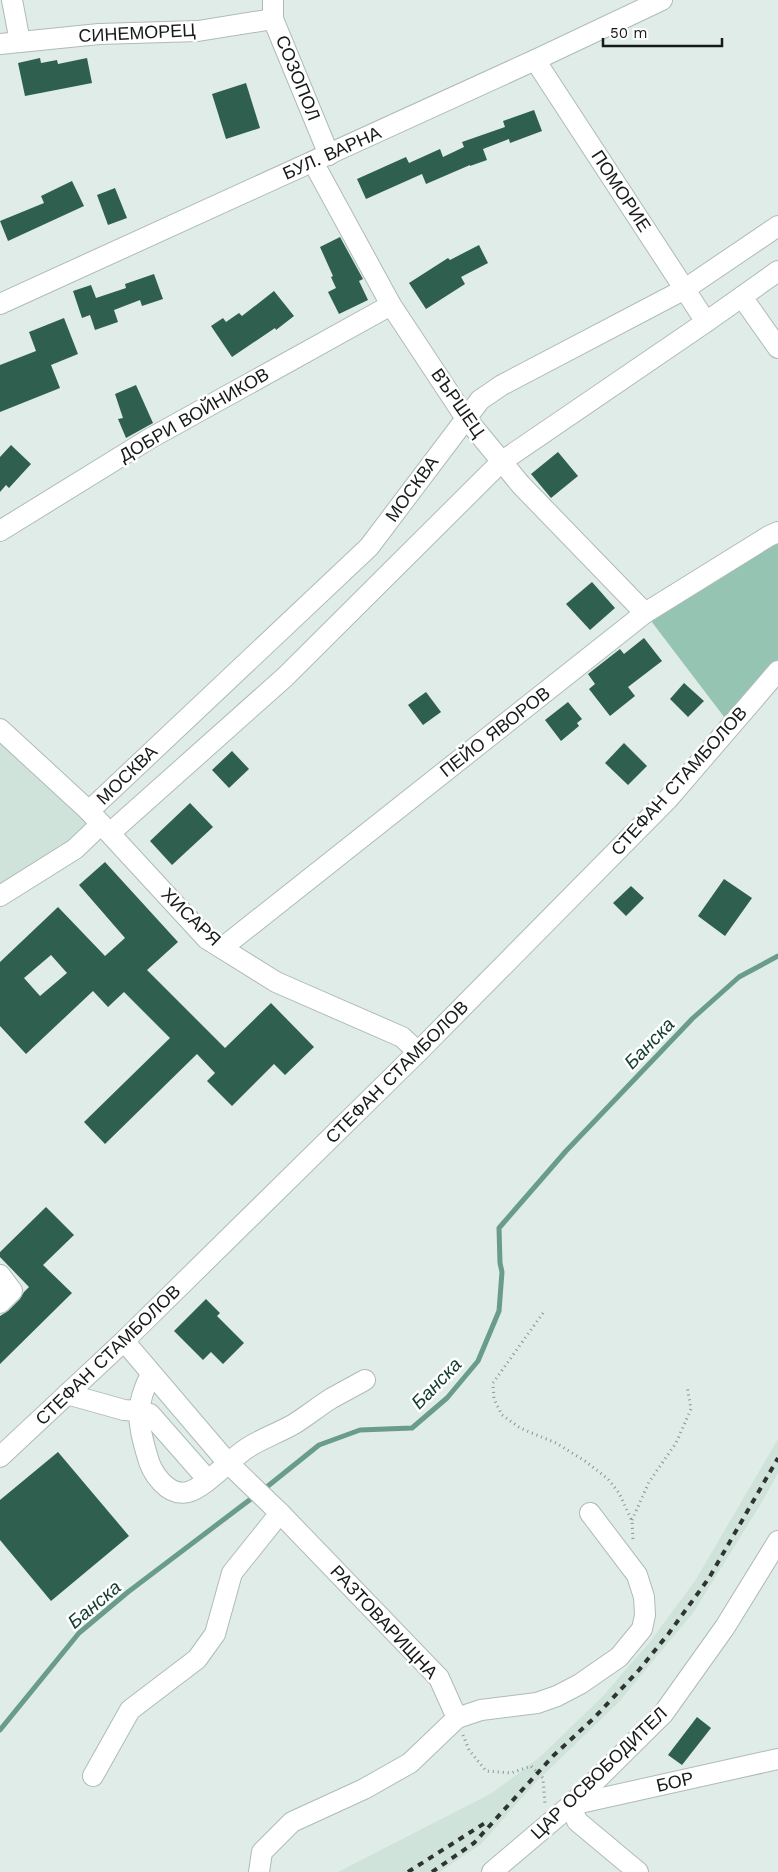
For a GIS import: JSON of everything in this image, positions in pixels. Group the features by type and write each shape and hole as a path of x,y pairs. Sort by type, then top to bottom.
{"street":[{"path":"12,0 20,42"},
{"name":"БУЛ. ВАРНА","path":"0,304 535,60 662,0"},
{"name":"СИНЕМОРЕЦ","path":"0,44 99,34 198,31 273,9"},
{"name":"СОЗОПОЛ","path":"273,9 321,158"},
{"name":"ПОМОРИЕ","path":"535,60 706,322"},
{"name":"ВЪРШЕЦ","path":"321,158 392,305 465,417 521,485 645,613"},
{"name":"МОСКВА","path":"100,823 369,547 465,417 480,400 502,385 685,288 778,226"},
{"name":"МОСКВА","path":"100,823 285,676 501,462 778,271"},
{"path":"742,297 778,348"},
{"name":"ДОБРИ ВОЙНИКОВ","path":"0,531 149,439 392,305"},
{"name":"ПЕЙО ЯВОРОВ","path":"222,948 645,613 778,532"},
{"name":"СТЕФАН СТАМБОЛОВ","path":"0,1457 124,1342 418,1052 668,799 778,670"},
{"name":"ХИСАРЯ","path":"0,729 100,823 207,939 276,982 402,1037 418,1052"},
{"path":"0,896 75,849 100,823"},
{"path":"0,1274 12,1291 0,1302"},
{"name":"РАЗТОВАРИЩНА","path":"124,1342 233,1468 280,1513 439,1678 457,1718"},
{"path":"151,1374 143,1389 138,1411 140,1431 149,1463 158,1479 166,1486 178,1492 188,1492 233,1468 259,1440 268,1438 294,1424 331,1399 365,1380"},
{"path":"67,1394 124,1410 150,1414 208,1480"},
{"path":"93,1776 130,1710 197,1659 215,1634 232,1573 280,1513"},
{"path":"259,1872 262,1852 292,1822 364,1789 410,1763 457,1718 481,1710 537,1703 557,1696 580,1684 619,1657 642,1629 645,1615 644,1606 637,1575 590,1513"},
{"name":"ЦАР ОСВОБОДИТЕЛ","path":"492,1872 571,1805 663,1714 725,1627 778,1541"},
{"name":"БОР","path":"571,1805 778,1759"},
{"path":"571,1805 577,1821 638,1872"}],"path":[{"path":"543,1313 493,1383 494,1399 502,1415 520,1428 556,1443 585,1461 608,1479 619,1493 632,1520 633,1546"},
{"path":"632,1520 649,1482 676,1443 691,1409 687,1386"},
{"path":"457,1718 469,1750 486,1771 511,1773 531,1766 543,1778 545,1810 552,1822"}],"shaded area":[{"path":"0,729 101,824 0,896"},
{"path":"778,1439 778,1473 693,1613 618,1703 536,1782 481,1844 440,1872 338,1872 492,1793 540,1757 603,1696 649,1643 695,1581"}],"green space":[{"path":"778,532 778,671 731,726 645,613"}],"building":[{"path":"40,58 41,63 57,60 58,64 87,58 92,83 25,96 18,63"},
{"path":"246,83 260,128 226,139 212,94"},
{"path":"534,110 542,131 510,143 509,139 483,149 487,160 470,165 426,184 422,174 366,199 357,179 406,157 409,163 440,149 443,157 464,147 462,142 505,127 503,121"},
{"path":"72,181 84,206 8,241 0,221 44,203 41,196"},
{"path":"115,188 127,218 108,225 97,195"},
{"path":"340,237 363,279 359,281 368,300 339,314 328,292 336,288 331,277 333,276 320,247"},
{"path":"479,245 488,263 461,277 465,284 426,309 409,283 448,258 450,260"},
{"path":"154,274 163,299 142,306 140,300 114,310 118,322 95,330 90,315 82,318 73,291 91,285 96,298 126,288 125,284"},
{"path":"274,291 294,316 276,330 275,328 232,357 211,326 223,318 226,322 239,313 242,316"},
{"path":"64,318 78,354 51,365 60,388 0,412 0,365 36,351 29,332"},
{"path":"136,385 153,423 126,438 118,419 123,418 115,394"},
{"path":"11,445 31,464 9,488 6,485 0,492 0,457"},
{"path":"558,452 578,476 551,498 531,474"},
{"path":"592,582 615,608 590,630 566,604"},
{"path":"644,638 662,661 628,687 635,696 610,716 589,689 595,684 588,674 620,649 624,654"},
{"path":"684,683 704,701 688,717 670,699"},
{"path":"426,692 441,712 423,725 408,705"},
{"path":"568,702 582,719 577,723 579,726 561,741 545,720"},
{"path":"624,743 647,766 628,785 605,763"},
{"path":"232,751 249,769 229,788 212,770"},
{"path":"190,803 213,827 172,865 150,841"},
{"path":"105,862 178,942 147,970 225,1048 271,1003 314,1047 285,1075 274,1064 232,1106 207,1081 215,1073 197,1054 105,1144 84,1122 170,1038 124,992 108,1007 93,991 26,1054 0,1026 0,962 58,907 105,956 125,938 79,885","holes":["51,955 67,973 40,996 24,978"]},
{"path":"724,879 752,898 725,936 698,916"},
{"path":"631,886 644,898 626,916 613,903"},
{"path":"46,1207 74,1235 43,1265 72,1293 0,1364 0,1316 20,1299 29,1287 0,1257 0,1252"},
{"path":"206,1299 220,1313 217,1316 244,1343 223,1364 211,1352 203,1360 174,1331"},
{"path":"58,1452 129,1536 51,1601 0,1540 0,1500"},
{"path":"697,1717 711,1728 682,1765 668,1755"}],"waterway":[{"name":"Банска","path":"263,1490 319,1445 360,1430 412,1428 447,1398 478,1361 499,1311 502,1272 499,1228 566,1151 693,1018 739,977 778,956"},
{"name":"Банска","path":"0,1730 79,1633 128,1592 256,1495"}],"railway":[{"path":"432,1872 474,1843 553,1756 594,1718 639,1670 709,1578 778,1458"},
{"path":"408,1872 488,1821"}]}
